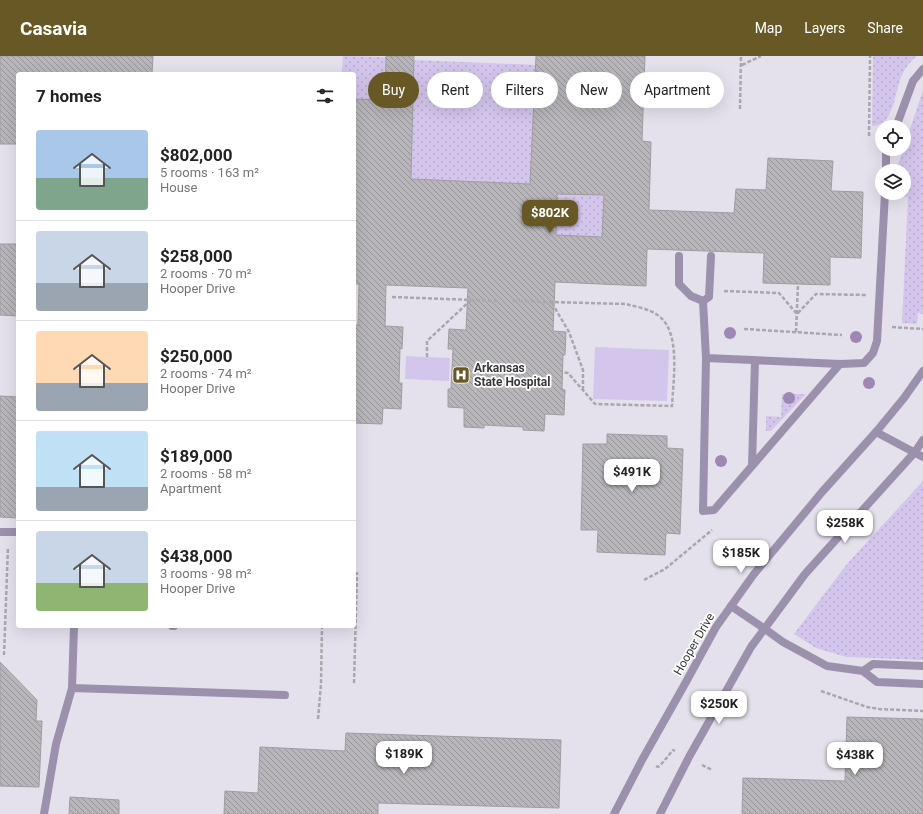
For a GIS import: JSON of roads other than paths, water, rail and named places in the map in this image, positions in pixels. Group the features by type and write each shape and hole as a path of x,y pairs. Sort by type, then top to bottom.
{"street":[{"path":"899,120 913,81 923,69"},
{"path":"706,358 840,364 864,363 873,352 877,341 885,200"},
{"path":"679,256 679,284 691,296 703,301"},
{"path":"703,301 709,297 711,256"},
{"path":"703,301 706,358 703,511 714,510 840,364"},
{"path":"752,466 755,360"},
{"name":"Hooper Drive","path":"614,814 642,760 716,627 754,574 822,492 876,432 904,398 923,371"},
{"path":"876,432 923,457"},
{"path":"660,814 750,647 805,574 915,452 923,440"},
{"path":"0,532 16,532"},
{"path":"731,606 783,642 827,666 862,671 877,682 923,684"},
{"path":"44,814 56,744 72,688 74,628"},
{"path":"862,671 873,664 923,666"},
{"path":"72,688 285,695"}],"place":[{"name":"Arkansas State Hospital","path":"461,375"}]}
